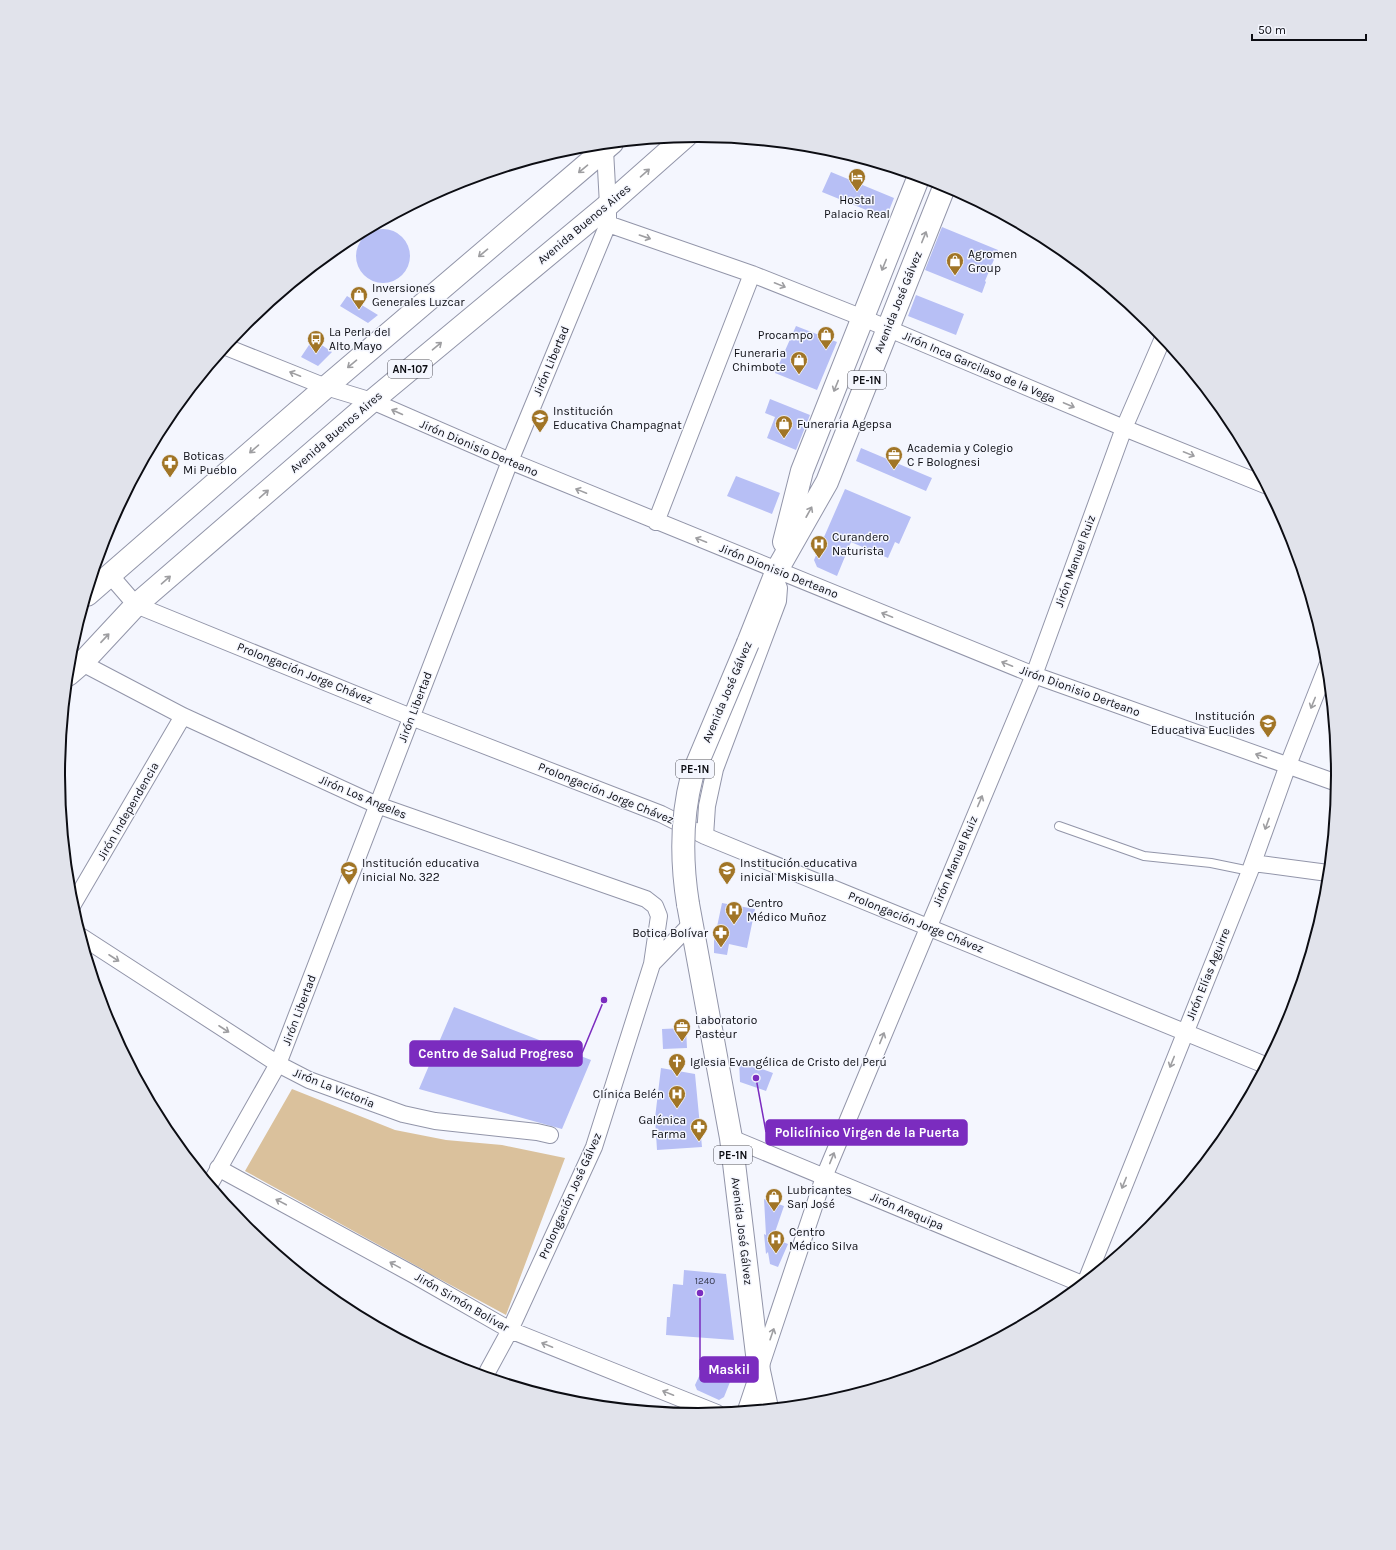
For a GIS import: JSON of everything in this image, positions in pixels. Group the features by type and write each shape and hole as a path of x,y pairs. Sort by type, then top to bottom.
{"main road":[{"name":"Avenida Buenos Aires","path":"75,669 136,605 372,401 608,215 680,142"},
{"path":"94,589 602,149"},
{"name":"Avenida José Gálvez","path":"766,1404 759,1371 731,1138 690,914 683,857 684,816 692,776 748,643 775,573 802,471 917,182"},
{"name":"Avenida José Gálvez","path":"775,573 827,482 943,191"}],"street":[{"path":"606,149 608,215"},
{"name":"Jirón Inca Garcilaso de la Vega","path":"608,215 888,328 1260,484"},
{"name":"Jirón Libertad","path":"212,1180 278,1064 510,461 608,215"},
{"path":"656,522 752,274"},
{"name":"Jirón Manuel Ruiz","path":"747,1406 824,1176 1034,675 1124,428 1161,343"},
{"name":"Jirón Dionisio Derteano","path":"230,349 326,387 372,401 775,573 1034,675 1331,781"},
{"path":"705,836 707,806 715,769 778,601 779,588 775,573"},
{"name":"Prolongación Jorge Chávez","path":"110,575 136,605 411,717 661,814 705,836 1261,1064"},
{"name":"Jirón Los Angeles","path":"75,669 183,716 377,805 646,899 655,906"},
{"name":"Jirón Elías Aguirre","path":"1090,1272 1251,867 1288,765 1323,676"},
{"name":"Jirón Independencia","path":"77,898 183,716"},
{"path":"1251,867 1323,873"},
{"name":"Prolongación José Gálvez","path":"488,1371 510,1330 594,1147 652,964 659,916 655,906"},
{"name":"Prolongación José Gálvez","path":"652,964 690,914"},
{"name":"Jirón La Victoria","path":"87,941 278,1064 309,1080 403,1114 435,1121 536,1132 550,1135"},
{"name":"Jirón Arequipa","path":"731,1138 1077,1282"},
{"name":"Jirón Simón Bolívar","path":"218,1168 414,1275 510,1330 704,1408"}],"lane":[{"path":"1059,826 1144,856 1251,867"}],"shaded area":[{"path":"292,1089 395,1130 446,1140 502,1145 565,1158 506,1315 434,1276 423,1272 424,1270 245,1171"}],"building":[{"path":"831,172 894,198 886,218 822,192"},
{"path":"942,227 998,250 985,281 986,282 982,293 925,270"},
{"path":"379,229 388,229 398,233 406,241 410,251 410,261 406,271 398,279 388,283 378,283 368,279 360,271 356,261 356,251 360,241"},
{"path":"916,295 964,314 956,335 908,316"},
{"name":"Inversiones Generales Luzcar","path":"347,296 378,315 368,323 340,306"},
{"path":"796,326 837,342 817,390 775,373"},
{"name":"La Perla del Alto Mayo","path":"313,339 332,352 318,366 301,357"},
{"path":"770,399 810,415 796,450 767,438 775,417 765,413"},
{"name":"Academia y Colegio C F Bolognesi","path":"861,448 932,478 926,491 856,461"},
{"path":"736,476 780,493 772,514 727,496"},
{"path":"845,489 911,517 899,544 895,542 888,558 851,542 837,576 817,567 814,560"},
{"name":"Centro Médico Muñoz","path":"722,903 755,909 747,948 729,944 727,955 714,953 714,941"},
{"path":"454,1007 591,1060 562,1129 419,1089"},
{"path":"686,1028 687,1048 663,1049 662,1029"},
{"path":"739,1061 773,1073 766,1091 740,1082"},
{"path":"661,1068 695,1074 702,1147 657,1150 655,1118"},
{"path":"764,1199 784,1206 773,1238 788,1244 778,1267 770,1264 768,1252 766,1254 764,1234 766,1235"},
{"path":"684,1270 726,1274 734,1340 666,1335 667,1317 670,1317 673,1284 683,1285"},
{"path":"702,1370 730,1382 724,1397 719,1400 697,1390 695,1385"}],"place":[{"name":"Hostal Palacio Real","path":"857,192"},
{"name":"Agromen Group","path":"955,276"},
{"name":"Inversiones Generales Luzcar","path":"359,310"},
{"name":"Procampo","path":"826,350"},
{"name":"La Perla del Alto Mayo","path":"316,354"},
{"name":"Funeraria Chimbote","path":"799,375"},
{"name":"Institución Educativa Champagnat","path":"540,433"},
{"name":"Funeraria Agepsa","path":"784,439"},
{"name":"Academia y Colegio C F Bolognesi","path":"894,470"},
{"name":"Boticas Mi Pueblo","path":"170,478"},
{"name":"Curandero Naturista","path":"819,559"},
{"name":"Institución Educativa Euclides","path":"1268,738"},
{"name":"Institución educativa inicial No. 322","path":"349,885"},
{"name":"Institución educativa inicial Miskisulla","path":"727,885"},
{"name":"Centro Médico Muñoz","path":"734,925"},
{"name":"Botica Bolívar","path":"721,948"},
{"name":"Centro de Salud Progreso","path":"604,1000"},
{"name":"Laboratorio Pasteur","path":"682,1042"},
{"name":"Iglesia Evangélica de Cristo del Perú","path":"677,1077"},
{"name":"Policlínico Virgen de la Puerta","path":"756,1078"},
{"name":"Clínica Belén","path":"677,1109"},
{"name":"Galénica Farma","path":"699,1142"},
{"name":"Lubricantes San José","path":"774,1212"},
{"name":"Centro Médico Silva","path":"776,1254"},
{"name":"Maskil","path":"700,1293"}]}
